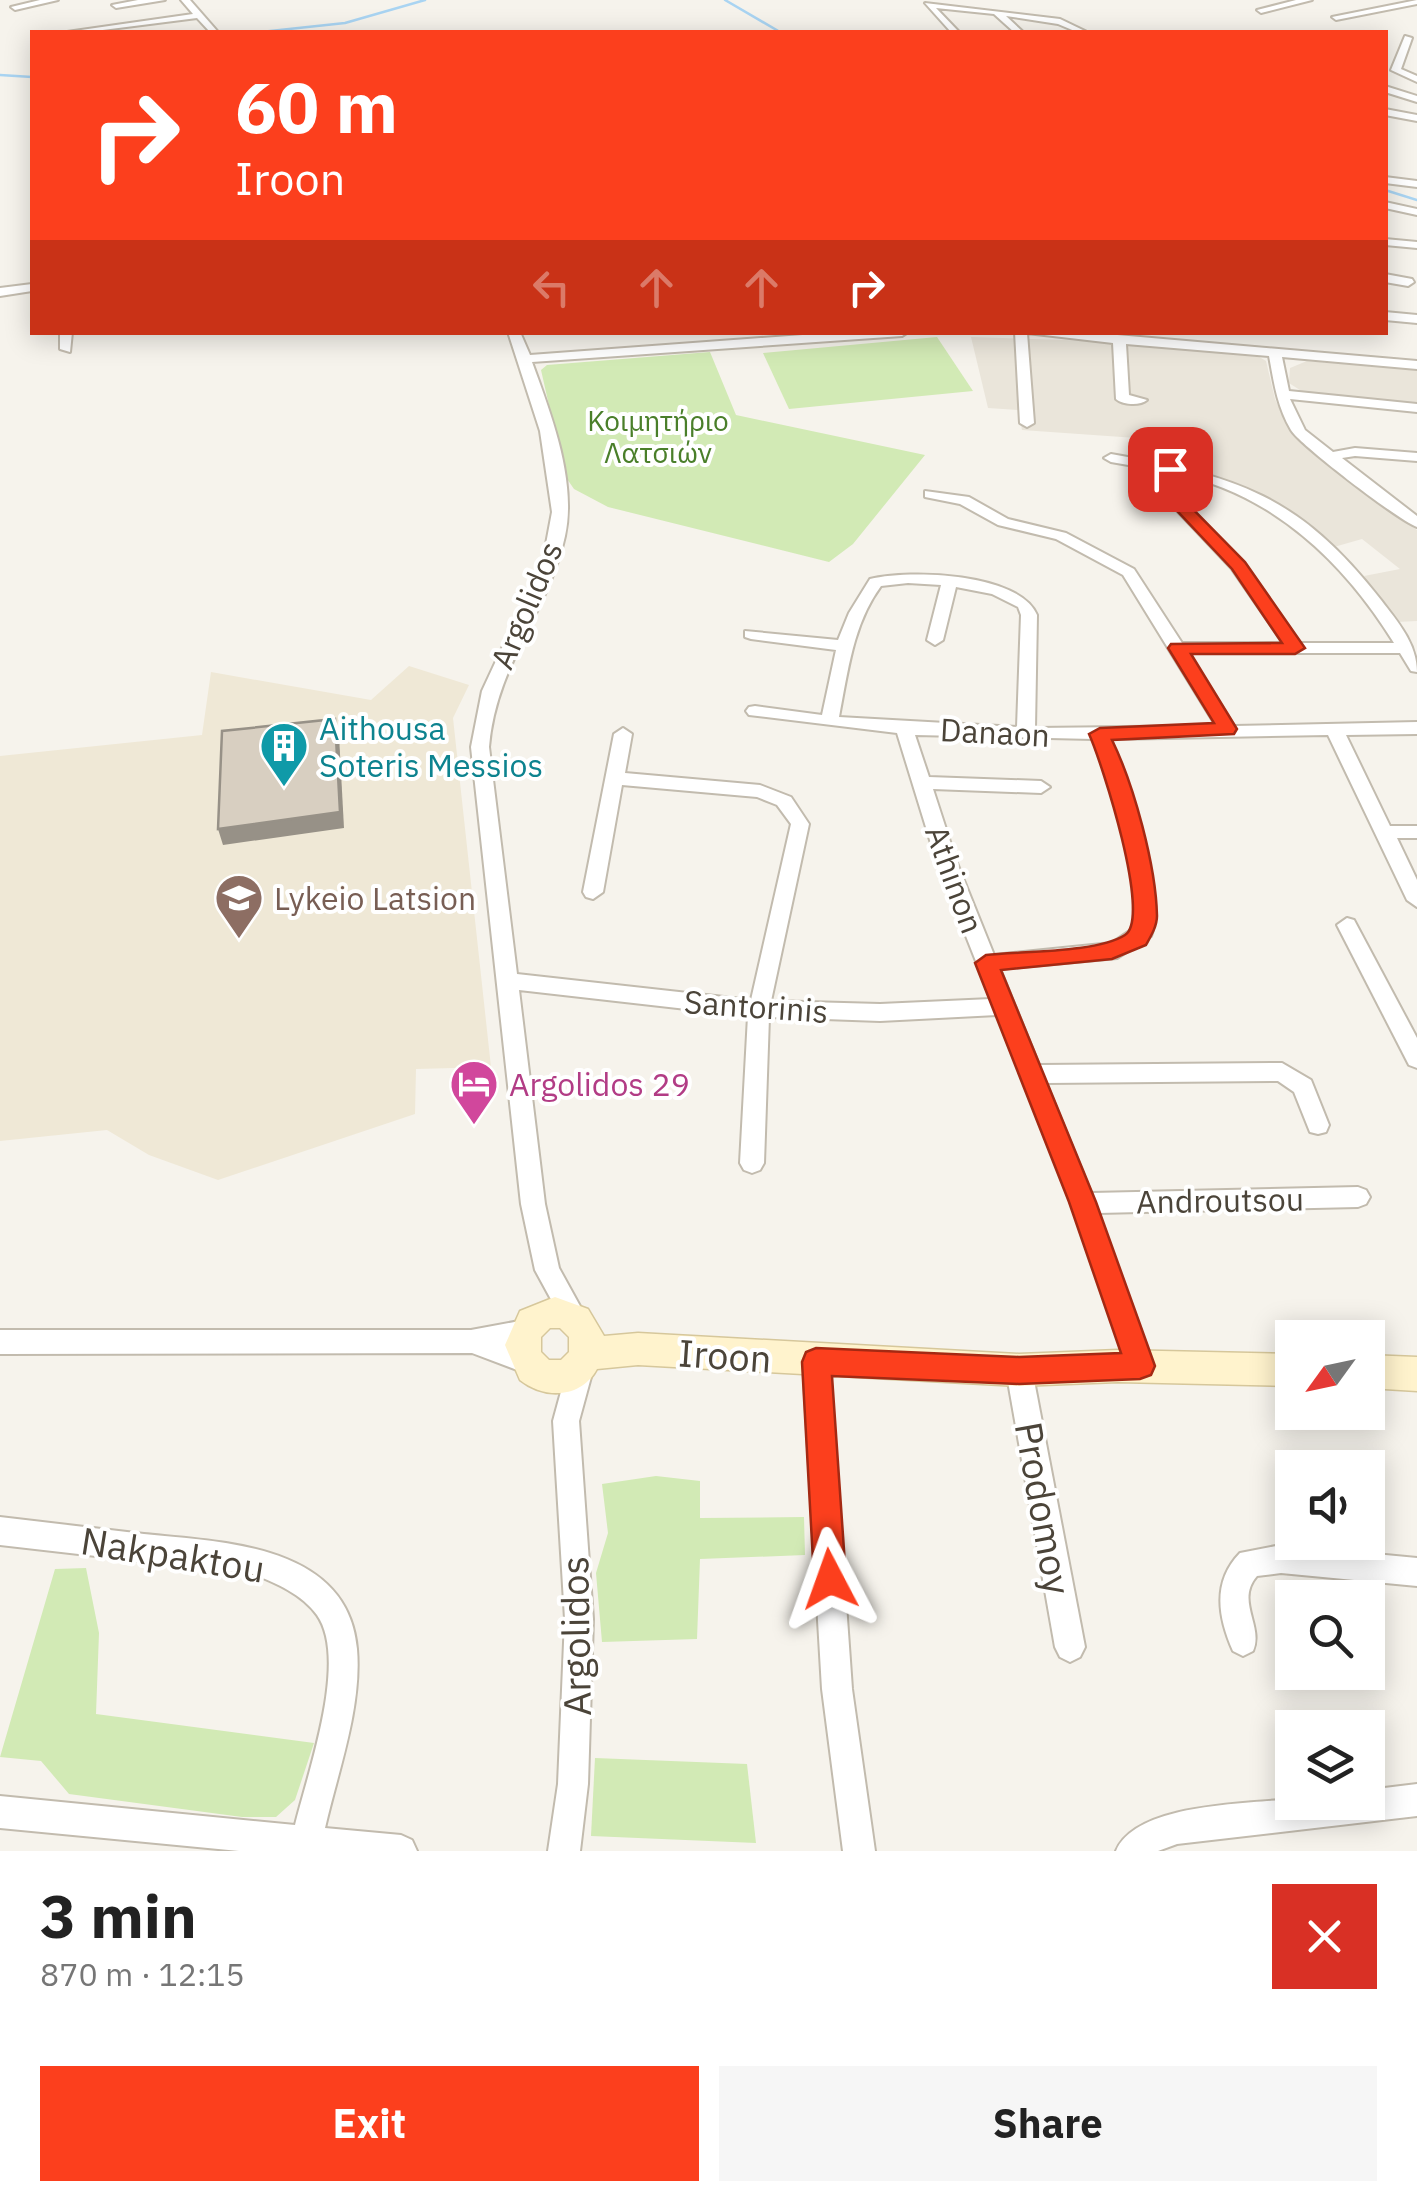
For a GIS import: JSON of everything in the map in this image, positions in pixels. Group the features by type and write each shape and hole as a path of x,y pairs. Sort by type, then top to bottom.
{"street":[{"path":"116,5 162,0"},
{"path":"186,0 212,30"},
{"path":"1261,10 1308,0"},
{"path":"15,7 52,1 70,30"},
{"path":"1336,17 1417,2"},
{"path":"953,30 928,5 1060,22 1078,30"},
{"path":"996,12 1017,30"},
{"path":"104,30 137,28 201,15"},
{"path":"1408,38 1396,70 1417,79"},
{"path":"1388,91 1417,99"},
{"path":"1388,113 1417,118"},
{"path":"1388,180 1417,184"},
{"path":"1388,206 1417,212"},
{"path":"1388,242 1417,245"},
{"path":"1388,279 1408,282"},
{"path":"0,292 30,288"},
{"path":"1388,316 1417,319"},
{"path":"66,335 66,349"},
{"name":"Argolidos","path":"515,335 538,397 560,514 552,552 491,690 480,734 527,1162 558,1344 566,1421 579,1619 573,1784 564,1851"},
{"path":"603,335 610,351"},
{"path":"526,358 822,335"},
{"path":"1021,335 1027,423"},
{"path":"1070,335 1183,338 1275,353 1417,365"},
{"path":"1119,339 1123,399 1140,400"},
{"path":"1275,353 1282,394 1296,428 1327,457 1416,522"},
{"path":"1282,394 1417,408"},
{"path":"1327,457 1361,452 1417,457"},
{"path":"1111,458 1170,469 1242,490 1312,535 1360,583 1417,666"},
{"path":"1170,469 1171,496 1238,566 1295,648"},
{"path":"930,494 964,500 1003,522 1061,536 1129,572 1227,729"},
{"path":"830,720 845,646 869,590 882,580 949,584 996,590 1026,605 1026,734"},
{"path":"934,640 949,584"},
{"path":"750,634 845,646"},
{"path":"1178,648 1406,648"},
{"name":"Danaon","path":"755,711 904,727 1026,734 1417,728"},
{"name":"Athinon","path":"904,727 986,963 1083,1202 1140,1366"},
{"path":"1334,728 1417,900"},
{"path":"593,892 623,734"},
{"path":"986,963 1117,950 1144,931 1141,876 1112,761 1100,734"},
{"path":"614,778 752,789 777,796 800,824 759,1009 752,1163"},
{"path":"920,782 1041,786"},
{"path":"1383,832 1417,832"},
{"path":"1347,925 1417,1059"},
{"name":"Santorinis","path":"509,981 759,1009 916,1013 1004,1006"},
{"path":"1030,1074 1277,1071 1301,1082 1318,1125"},
{"name":"Androutsou","path":"1083,1202 1358,1196"},
{"name":"Iroon","path":"0,1342 471,1342 1019,1370 1140,1366 1275,1370"},
{"name":"Argolidos","path":"558,1344 566,1421"},
{"path":"816,1362 837,1689 859,1851"},
{"name":"Prodomoy","path":"1019,1370 1070,1647"},
{"path":"1385,1373 1417,1374"},
{"name":"Nakpaktou","path":"0,1531 253,1560 282,1570 323,1598 342,1629 346,1670 306,1842"},
{"path":"1243,1641 1232,1584 1250,1563 1281,1559 1417,1572"},
{"path":"1132,1851 1154,1834 1177,1828 1417,1800"},
{"path":"0,1812 401,1851"}],"shaded area":[{"path":"971,337 1096,341 1256,355 1266,361 1275,399 1292,434 1417,530 1417,621 1397,622 1364,576 1400,569 1362,539 1334,547 1265,498 1193,470 1201,444 1167,440 1159,464 1133,459 1136,438 1022,430 1018,410 988,408"},
{"path":"1307,361 1417,370 1417,405 1306,394 1289,383 1290,368"},
{"name":"Lykeio Latsion","path":"409,666 469,685 453,718 491,1067 416,1069 415,1114 218,1180 149,1155 107,1130 0,1141 0,756 202,735 211,672 371,700"}],"green space":[{"path":"937,337 973,391 789,409 763,353"},
{"name":"Κοιμητήριο Λατσιών","path":"710,352 736,415 925,455 853,544 829,562 608,507 574,489 565,476 541,370 547,365"},
{"path":"656,1476 700,1481 700,1518 804,1517 805,1555 700,1559 697,1639 602,1642 596,1573 608,1533 602,1484"},
{"path":"86,1568 99,1633 96,1714 314,1743 295,1800 276,1817 242,1817 69,1794 41,1761 0,1757 55,1569"},
{"path":"595,1758 747,1764 756,1843 591,1836"}],"building":[{"name":"Aithousa Soteris Messios","path":"335,719 340,812 218,829 222,731"}],"waterway":[{"path":"280,30 345,23 425,0"},
{"path":"725,0 777,30"},
{"path":"0,75 30,77"},
{"path":"1388,191 1417,200"}],"place":[{"name":"Aithousa Soteris Messios","path":"284,788"},
{"name":"Lykeio Latsion","path":"239,940"},
{"name":"Argolidos 29","path":"474,1126"}],"route":[{"path":"830,1579 816,1362 1019,1370 1140,1366 1083,1202 986,963 1112,951 1138,939 1146,921 1141,876 1112,761 1100,734 1227,729 1178,648 1295,648 1229,554 1171,496 1167,486 1170,469"}]}
